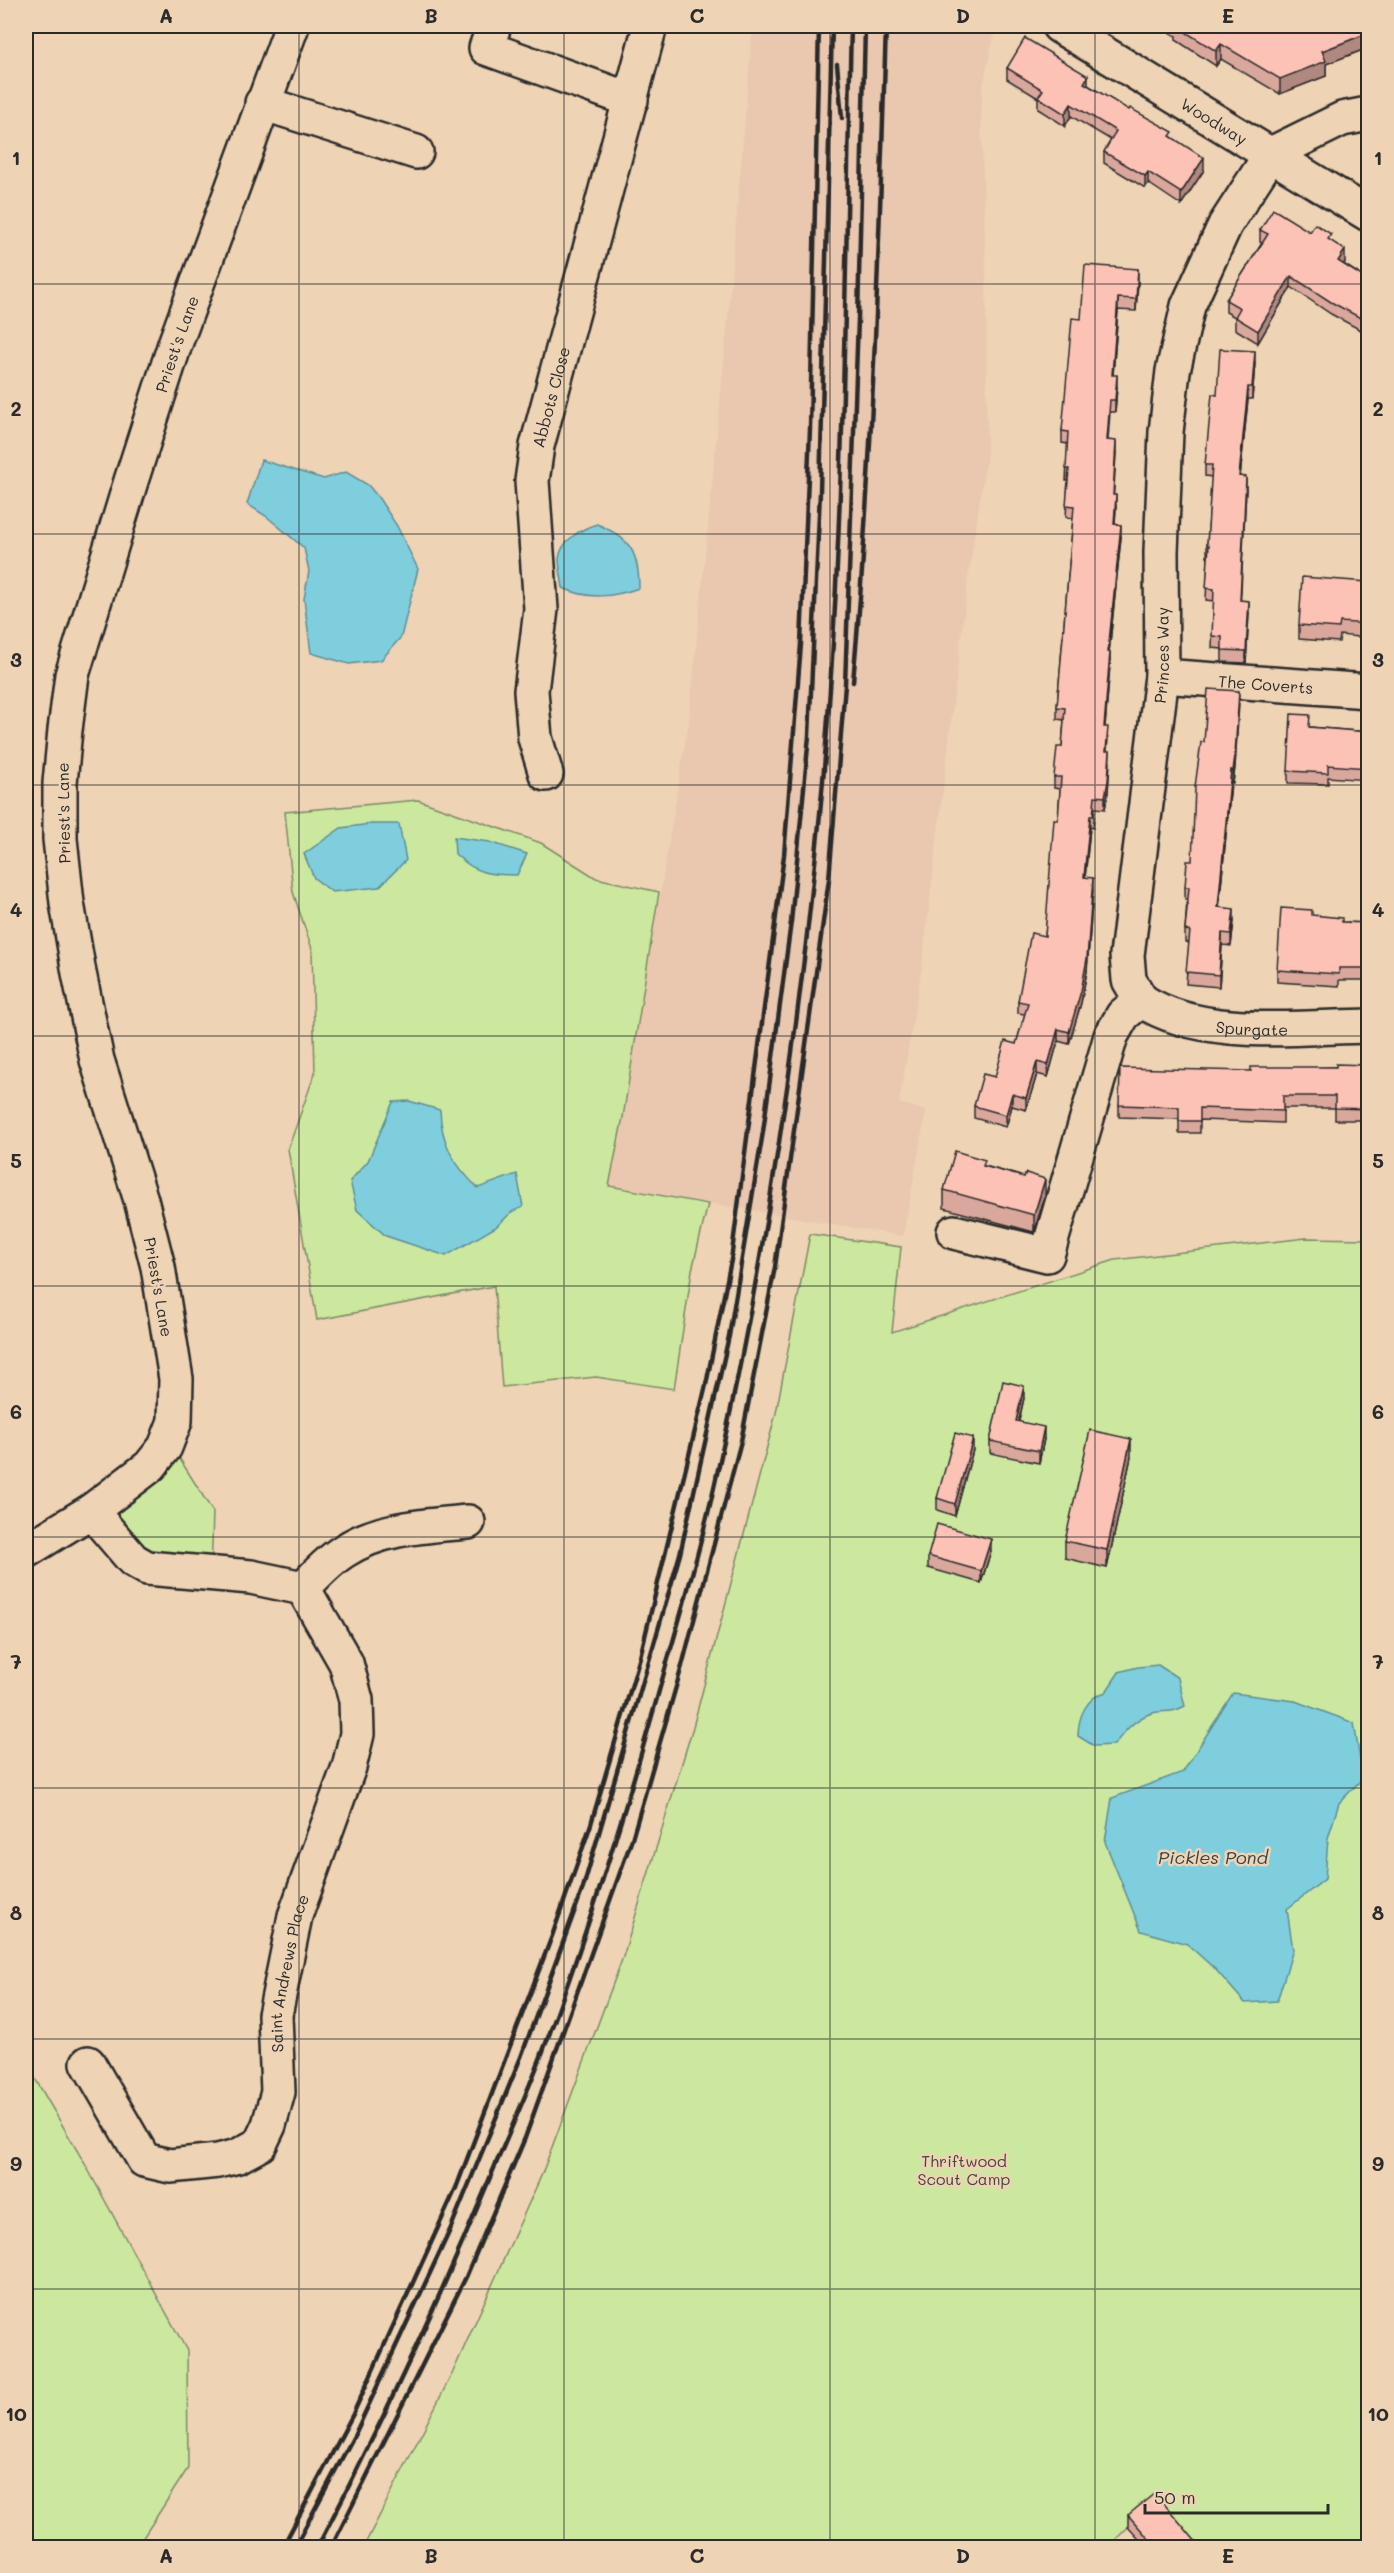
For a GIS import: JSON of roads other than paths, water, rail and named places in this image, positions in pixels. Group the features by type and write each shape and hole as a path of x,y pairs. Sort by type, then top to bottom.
{"street":[{"name":"Priest's Lane","path":"26,1551 91,1512 150,1466 165,1447 175,1421 176,1379 158,1267 141,1200 98,1060 79,973 67,903 60,839 60,783 72,675 127,492 175,344 292,26"},
{"path":"494,26 486,48 631,100"},
{"name":"Abbots Close","path":"546,774 535,738 531,691 541,609 532,481 537,446 650,26"},
{"name":"Woodway","path":"1059,26 1368,214"},
{"path":"262,103 416,152"},
{"path":"1271,154 1342,119 1368,114"},
{"name":"Princes Way","path":"1141,1000 1129,980 1127,955 1162,676 1161,552 1166,432 1173,371 1188,306 1225,225 1271,154"},
{"name":"The Coverts","path":"1162,676 1368,691"},
{"path":"954,1232 1047,1255 1111,1036 1123,1015 1141,1000"},
{"name":"Spurgate","path":"1141,1000 1157,1011 1181,1019 1230,1026 1275,1028 1368,1026"},
{"path":"91,1512 133,1560 147,1568 252,1577 303,1588 330,1562 360,1542 409,1527 468,1522"},
{"name":"Saint Andrews Place","path":"88,2064 144,2160 170,2166 238,2156 260,2144 269,2125 279,2092 275,2015 295,1916 349,1767 357,1734 356,1700 346,1664 303,1588"}],"water":[{"path":"261,460 324,479 346,472 368,485 397,526 418,569 401,637 381,660 349,664 311,653 304,599 309,571 304,548 266,516 247,504"},
{"path":"597,524 617,535 630,548 637,565 639,588 592,596 563,588 559,559 564,546 578,532"},
{"path":"370,824 399,824 406,860 379,887 332,892 314,878 304,854 341,828"},
{"path":"454,837 490,842 527,854 517,875 483,872 470,866 455,854"},
{"path":"409,1101 440,1110 443,1133 450,1153 462,1171 478,1188 517,1174 523,1207 512,1212 496,1227 446,1256 386,1236 357,1210 350,1181 368,1161 393,1102"},
{"path":"1158,1665 1178,1678 1185,1706 1152,1713 1140,1719 1126,1730 1114,1745 1094,1746 1078,1736 1084,1709 1093,1698 1106,1692 1119,1672"},
{"name":"Pickles Pond","path":"1233,1693 1295,1701 1354,1723 1363,1778 1339,1803 1328,1838 1325,1879 1287,1909 1293,1950 1277,2001 1245,2003 1216,1970 1187,1944 1141,1931 1105,1842 1112,1798 1183,1772"}],"railway":[{"path":"282,2548 353,2414 456,2188 552,1936 591,1824 640,1657 706,1385 731,1260 784,855 801,644 810,429 819,26"},
{"path":"294,2548 356,2432 450,2230 521,2057 583,1888 680,1554 729,1336 763,1132 791,922 809,736 820,492 832,26"},
{"path":"317,2548 428,2320 521,2105 558,2012 622,1819 650,1722 704,1531 732,1406 761,1252 786,1097 797,1019 825,759 842,445 851,26"},
{"path":"331,2548 466,2277 525,2138 632,1839 682,1666 741,1441 775,1267 829,879 845,685 858,319 865,26"},
{"path":"853,682 866,518 878,272 886,26"},
{"path":"837,64 842,118"}],"park label":[{"name":"Thriftwood Scout Camp","path":"964,2169"}]}
